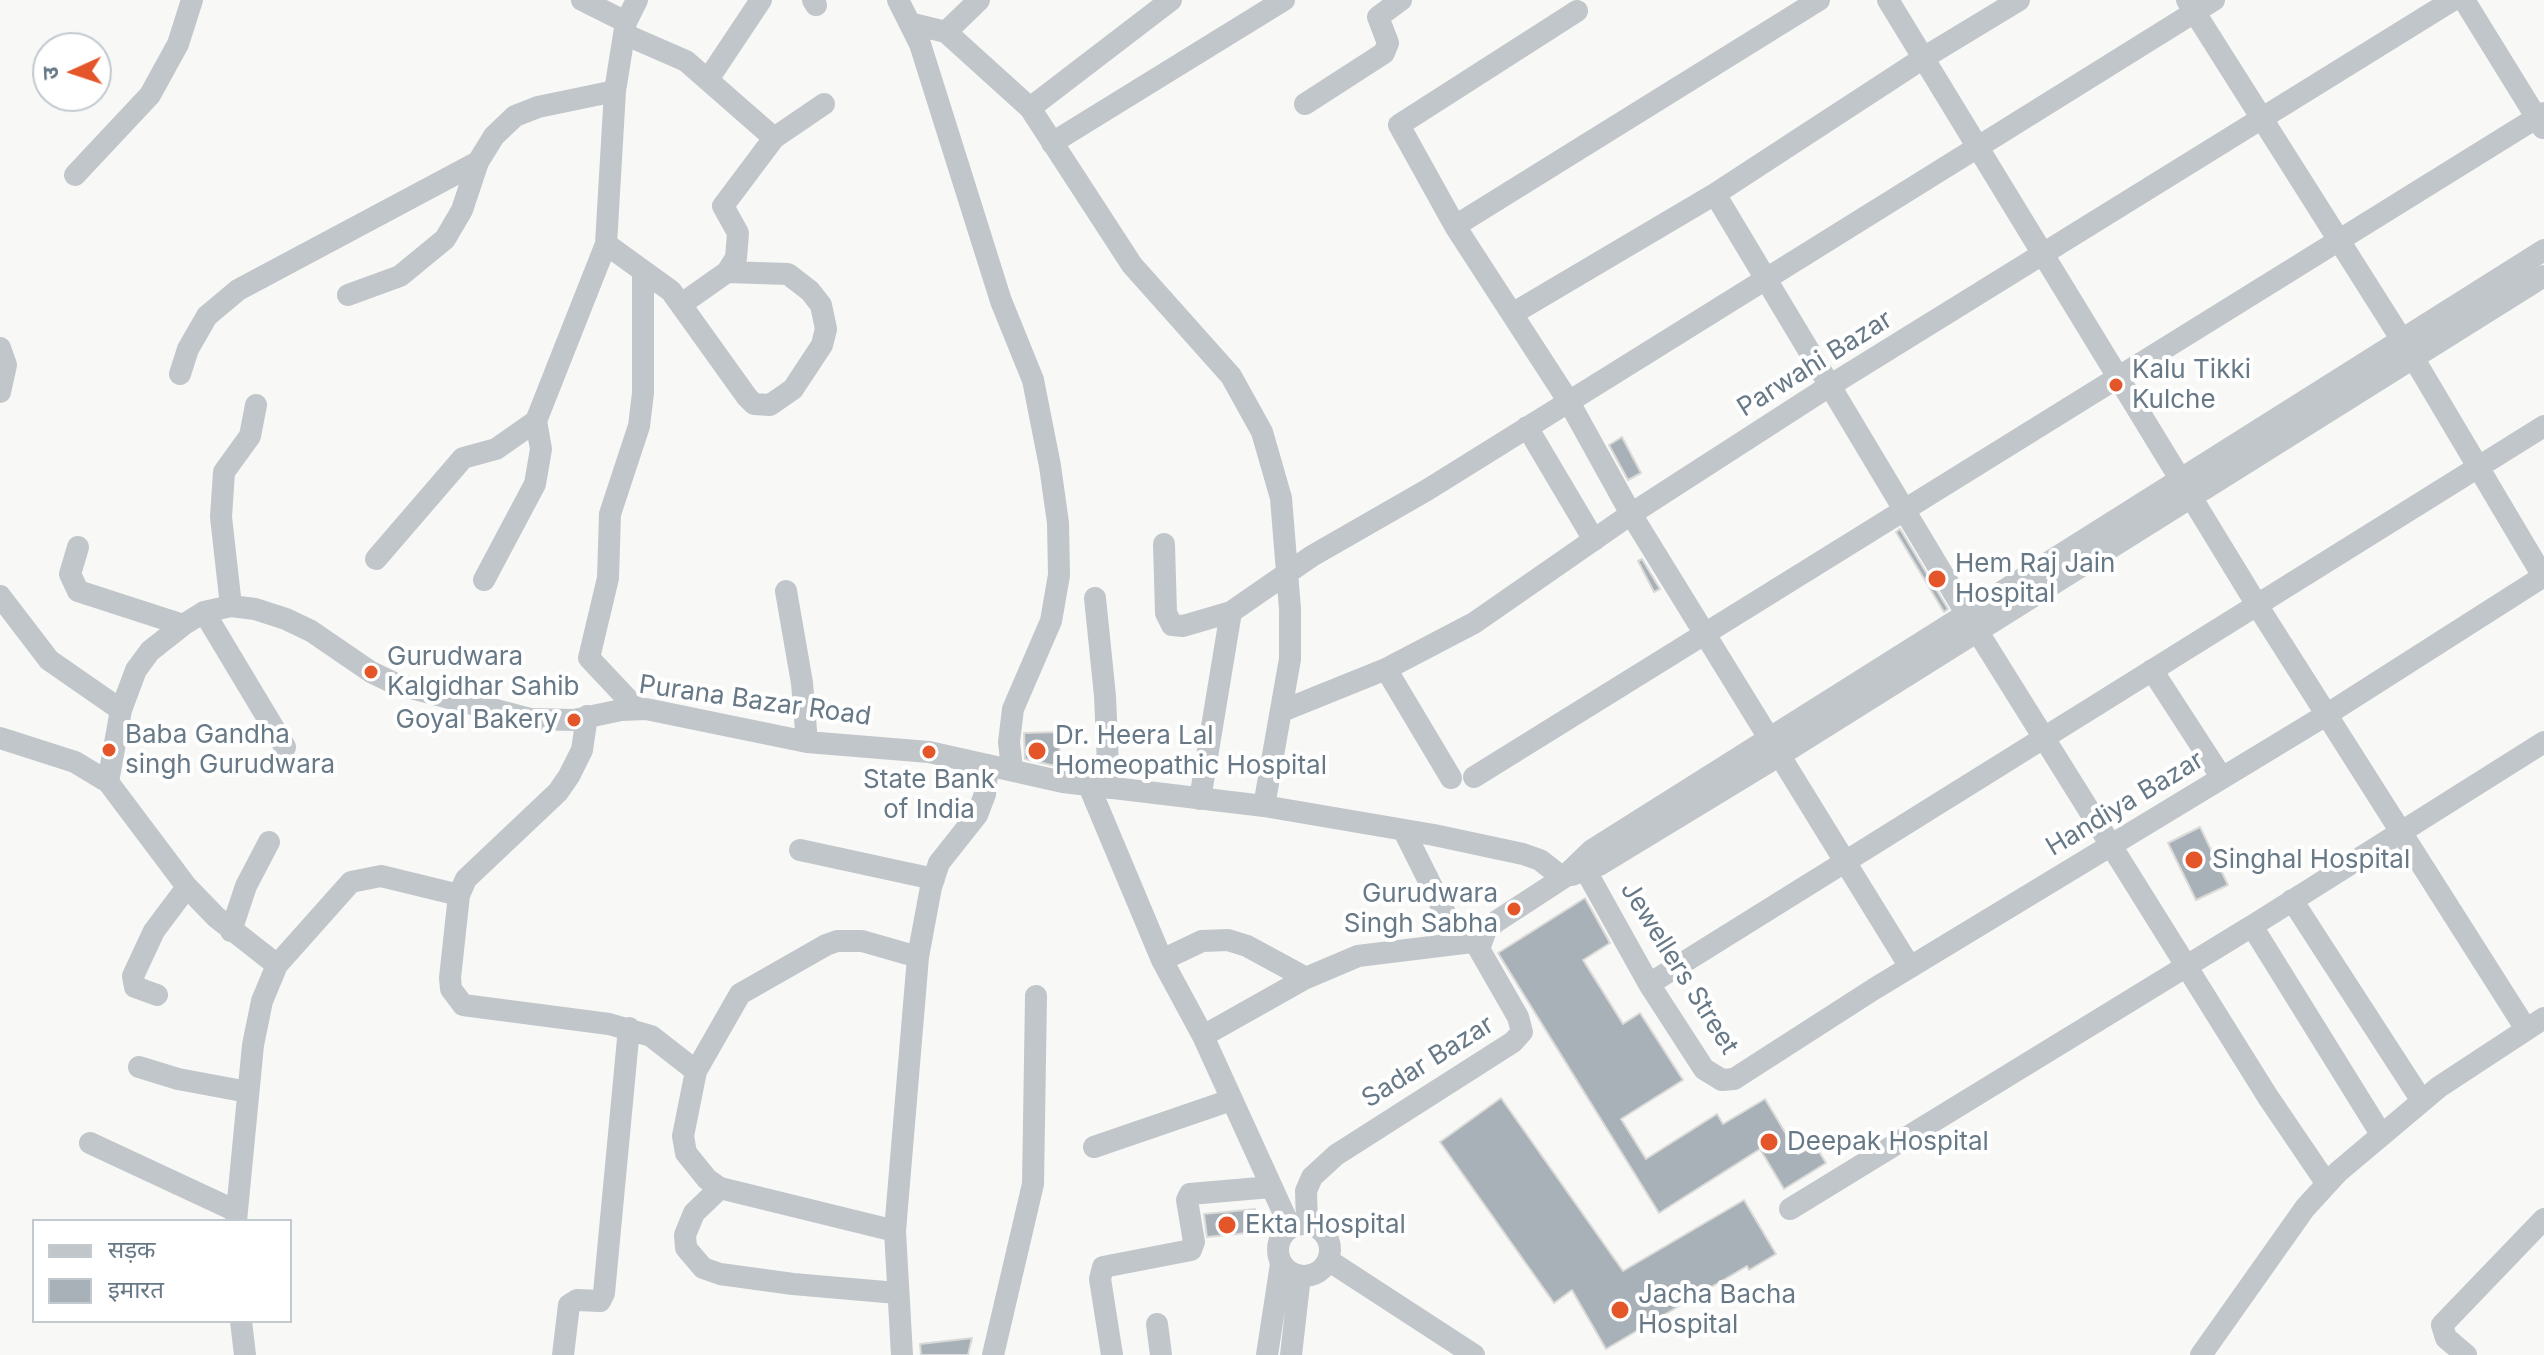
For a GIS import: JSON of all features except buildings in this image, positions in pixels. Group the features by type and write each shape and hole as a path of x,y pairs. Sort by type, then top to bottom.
{"street":[{"path":"75,175 150,95 178,44 192,0"},
{"path":"582,0 625,28 679,55 709,78 774,138"},
{"path":"484,580 521,516 535,484 541,449 536,421 606,244 615,91 625,28 637,0"},
{"path":"709,78 761,0"},
{"path":"898,0 913,24 1001,301 1033,380 1042,416 1058,523 1059,575 1051,621 1013,709 1009,742 1012,769"},
{"path":"946,32 979,0"},
{"path":"1030,108 1171,0"},
{"path":"1052,143 1284,0"},
{"path":"1305,104 1384,53 1388,43 1378,17 1401,0"},
{"path":"1455,226 1819,0"},
{"path":"1888,0 2326,715 2402,833 2535,1023 2422,1101 2327,1184 2305,1208 2201,1355"},
{"path":"1512,314 1715,194 1925,57 2019,0"},
{"path":"1164,544 1166,613 1172,625 1183,626 1231,612 1289,572 1980,147 2191,6 2214,0"},
{"name":"Parwahi Bazar","path":"1282,711 1386,669 1474,623 1631,514 1831,385 2453,0"},
{"path":"1474,777 2119,375 2542,119 2464,0"},
{"path":"2191,6 2414,359 2544,577"},
{"path":"1577,11 1400,123 1404,138 1455,226 1569,402 1631,514 1707,632 1910,967"},
{"path":"913,24 946,32 1030,108 1132,265 1231,376 1262,432 1281,498 1289,572 1290,659 1264,806"},
{"path":"348,295 400,276 445,239 462,210 478,162 494,136 515,116 538,107 615,91"},
{"path":"683,303 727,272 736,258 739,242 723,206 774,138 824,104"},
{"path":"180,374 188,349 207,316 238,290 478,162"},
{"path":"1715,194 1972,621 2268,1097 2327,1184"},
{"path":"606,244 683,303 754,404 770,405 805,375 822,345 826,329 821,305 810,291 788,274 727,272"},
{"path":"1563,878 1586,871 1972,621 2180,477 2544,250"},
{"path":"637,709 589,658 608,578 610,514 639,426 643,393 643,271"},
{"path":"1972,621 2192,496 2544,276"},
{"path":"0,348 6,365 0,392"},
{"path":"231,606 221,517 224,472 250,436 256,405"},
{"path":"376,559 463,458 496,449 536,421"},
{"path":"1649,984 2544,426"},
{"path":"1527,427 1594,540"},
{"path":"78,547 70,574 78,591 183,625"},
{"name":"Handiya Bazar","path":"1734,1079 1910,967 2326,715 2544,577"},
{"path":"786,591 802,683 807,742"},
{"path":"0,596 49,660 121,710"},
{"path":"1095,598 1105,696 1099,787 1162,960 1203,1036 1271,1187 1298,1225 1326,1235 1330,1243 1328,1260 1318,1271 1300,1276 1288,1272 1281,1264"},
{"name":"Purana Bazar Road","path":"108,782 121,710 136,670 150,651 183,625 204,612 231,606 255,609 286,619 396,684 530,719 637,709 677,714 807,742 929,752 1099,787 1264,806 1523,854 1552,867 1563,878"},
{"path":"204,612 285,747"},
{"path":"1200,799 1231,612"},
{"path":"1386,669 1451,778"},
{"path":"2152,670 2222,778"},
{"path":"587,716 582,750 558,792 466,879 459,895 450,978 455,999 463,1005 629,1028 668,1046 696,1071"},
{"path":"0,738 75,762 108,782 187,887 231,931 277,965"},
{"path":"1790,1209 2189,966 2544,742"},
{"path":"1203,1036 1306,978 1358,956 1470,942 1563,878 1592,850 1776,747"},
{"path":"902,1355 895,1231 918,957 939,863 977,815 985,794 988,765"},
{"path":"1404,831 1470,942"},
{"path":"231,931 246,886 269,842"},
{"path":"800,850 934,879"},
{"name":"Jewellers Street","path":"1586,871 1649,984 1704,1069 1722,1080 1734,1079"},
{"path":"90,1143 236,1216 248,1092 262,1001 277,965 351,882 366,876 381,876 459,895"},
{"path":"157,995 135,987 133,976 154,931 187,887"},
{"path":"2292,900 2422,1101"},
{"path":"2252,926 2381,1134"},
{"path":"1162,960 1202,941 1228,940 1247,946 1306,978"},
{"path":"895,1231 720,1188 695,1167 686,1153 684,1116 696,1071 740,994 837,941 862,941 918,957"},
{"name":"Sadar Bazar","path":"1298,1225 1312,1177 1336,1155 1513,1042 1522,1032 1518,1017 1470,942"},
{"path":"993,1355 1033,1184 1036,996"},
{"path":"563,1355 569,1305 577,1300 600,1301 604,1293 629,1028"},
{"path":"139,1067 178,1079 248,1092"},
{"path":"1094,1147 1231,1100"},
{"path":"1112,1355 1100,1279 1103,1267 1191,1250 1194,1242 1187,1200 1190,1194 1271,1187"},
{"path":"720,1188 694,1213 688,1224 686,1248 703,1268 720,1274 793,1284 897,1293"},
{"path":"2466,1355 2446,1338 2442,1325 2544,1219"},
{"path":"1267,1355 1281,1264 1278,1245 1298,1225"},
{"path":"1328,1260 1474,1355"},
{"path":"1291,1355 1300,1276"},
{"path":"241,1323 245,1355"},
{"path":"1157,1324 1161,1355"}],"place":[{"name":"Kalu Tikki Kulche","path":"2116,385"},
{"name":"Hem Raj Jain Hospital","path":"1937,579"},
{"name":"Gurudwara Kalgidhar Sahib","path":"371,672"},
{"name":"Goyal Bakery","path":"574,720"},
{"name":"Baba Gandha singh Gurudwara","path":"109,750"},
{"name":"Dr. Heera Lal Homeopathic Hospital","path":"1037,751"},
{"name":"State Bank of India","path":"929,752"},
{"name":"Singhal Hospital","path":"2194,860"},
{"name":"Gurudwara Singh Sabha","path":"1514,909"},
{"name":"Deepak Hospital","path":"1769,1142"},
{"name":"Ekta Hospital","path":"1227,1225"},
{"name":"Jacha Bacha Hospital","path":"1620,1310"}]}
